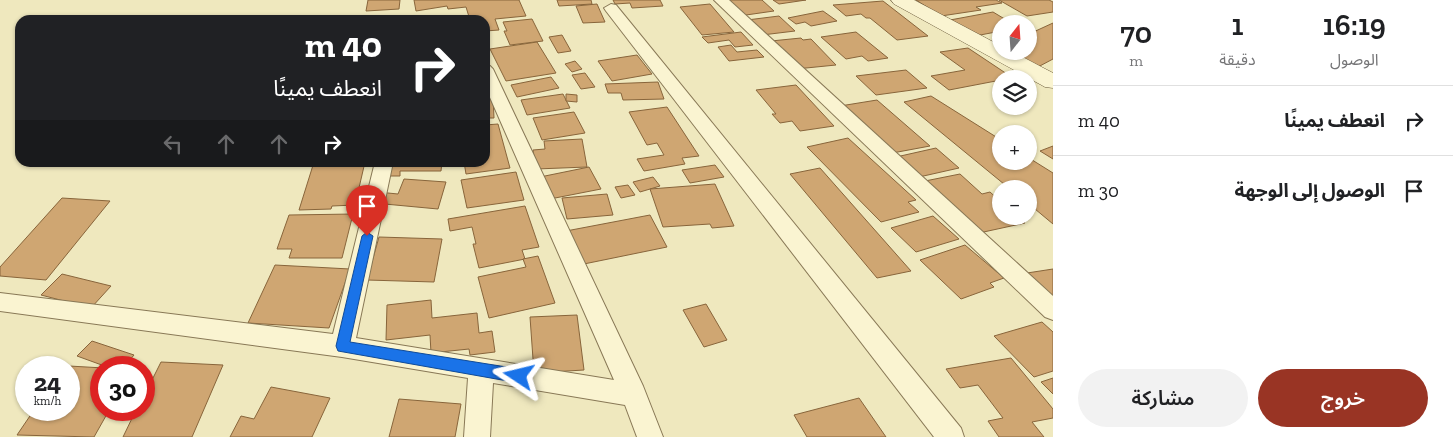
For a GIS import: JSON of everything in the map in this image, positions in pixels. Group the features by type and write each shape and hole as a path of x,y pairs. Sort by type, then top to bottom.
{"main road":[{"path":"900,0 1053,82"}],"street":[{"path":"721,0 1053,310"},
{"path":"611,8 950,437"},
{"path":"490,80 634,395 650,437"},
{"path":"342,346 383,167"},
{"path":"0,302 342,346 634,395"},
{"path":"477,437 481,370"}],"building":[{"path":"368,0 400,0 399,9 366,11"},
{"path":"414,0 519,0 526,16 495,19 499,30 490,31 490,15 468,15 466,7 448,9 447,6 416,11"},
{"path":"557,0 591,0 592,4 559,6"},
{"path":"613,0 660,0 663,6 632,8 630,3 615,4"},
{"path":"724,0 762,0 774,11 739,16"},
{"path":"773,0 806,0 779,4"},
{"path":"916,0 996,0 1002,3 976,7 981,10 941,16"},
{"path":"999,0 1049,0 1053,2 1053,12 1025,15"},
{"path":"883,1 928,36 897,40 870,18 866,18 861,14 846,16 833,5"},
{"path":"597,4 605,22 583,23 576,6"},
{"path":"710,4 734,32 702,35 680,7"},
{"path":"823,11 837,21 811,26 805,22 796,24 788,18"},
{"path":"993,12 998,15 992,15 992,33 975,36 950,20"},
{"path":"779,16 795,31 762,35 747,20"},
{"path":"532,19 543,41 510,45 504,31 507,31 503,22"},
{"path":"1053,23 1053,59 1036,68 1018,60 1038,60 1038,30"},
{"path":"741,32 753,45 735,47 729,40 708,43 702,37"},
{"path":"856,32 888,58 868,61 862,56 846,59 821,37"},
{"path":"562,35 571,51 558,53 549,37"},
{"path":"801,38 803,40 811,39 836,65 796,69 771,41"},
{"path":"537,42 556,73 506,81 490,49"},
{"path":"731,45 737,52 757,50 764,57 729,61 718,47"},
{"path":"968,48 1001,70 992,70 992,82 949,90 931,76 965,70 940,52"},
{"path":"637,55 652,74 612,81 598,61"},
{"path":"575,61 582,69 572,72 565,64"},
{"path":"906,70 927,88 876,95 856,76"},
{"path":"585,73 595,87 581,89 572,75"},
{"path":"551,77 559,88 517,97 511,85"},
{"path":"658,82 664,99 623,100 621,93 608,93 605,84"},
{"path":"796,85 834,126 800,131 792,121 780,123 772,114 776,114 756,90"},
{"path":"563,94 570,108 527,115 521,100"},
{"path":"566,94 577,95 577,102 566,101"},
{"path":"931,96 992,134 992,170 1037,170 1037,163 1053,173 1053,224 1037,211 1037,180 999,180 904,102"},
{"path":"490,97 493,97 494,118 490,118"},
{"path":"877,100 930,146 887,154 840,106"},
{"path":"667,107 699,156 682,158 685,164 644,171 637,159 664,155 657,143 647,145 629,112"},
{"path":"574,112 585,133 542,140 533,118"},
{"path":"498,124 510,168 466,174 465,167 490,167 490,125"},
{"path":"848,138 916,200 908,202 919,212 881,222 807,147"},
{"path":"582,139 587,167 536,169 533,150 545,149 544,141"},
{"path":"1053,146 1053,159 1040,151"},
{"path":"936,148 959,168 919,177 896,157"},
{"path":"715,165 724,177 690,183 682,170"},
{"path":"312,167 364,167 355,205 332,206 331,209 299,210"},
{"path":"386,167 441,167 441,171 400,171 400,176 384,176"},
{"path":"589,167 601,189 550,199 540,177"},
{"path":"820,168 911,271 877,278 790,174"},
{"path":"516,172 524,200 467,208 461,180"},
{"path":"960,174 982,194 990,192 992,194 992,225 1016,225 979,233 925,181"},
{"path":"653,177 660,186 640,192 633,182"},
{"path":"404,179 446,182 438,209 374,203 378,192 398,194"},
{"path":"715,184 734,226 712,228 710,224 663,227 650,189"},
{"path":"628,185 635,195 621,198 615,187"},
{"path":"607,194 613,215 567,219 562,198"},
{"path":"62,198 110,201 46,280 0,276 0,267"},
{"path":"525,206 539,247 522,250 525,259 479,268 473,244 476,244 472,227 450,231 448,219"},
{"path":"353,214 342,258 289,258 292,249 277,249 289,215"},
{"path":"650,215 667,247 579,265 566,231"},
{"path":"933,216 959,239 916,252 891,228"},
{"path":"379,237 442,239 434,282 367,280"},
{"path":"965,245 1004,278 990,283 994,287 961,299 920,260"},
{"path":"538,256 555,303 489,318 478,277 526,267 523,259"},
{"path":"275,265 350,269 329,328 248,323"},
{"path":"1053,269 1053,299 1027,273"},
{"path":"62,274 111,286 91,308 41,295"},
{"path":"431,300 432,318 477,313 479,333 492,331 495,352 470,355 469,349 431,353 430,335 386,340 387,305"},
{"path":"706,304 727,340 704,347 683,310"},
{"path":"577,315 584,370 534,373 530,317"},
{"path":"1042,322 1053,332 1053,371 1034,377 994,336"},
{"path":"92,341 134,355 90,356 90,361 77,356"},
{"path":"1011,358 1053,409 1053,418 1032,422 1044,437 999,437 988,421 1003,418 978,385 960,388 946,369"},
{"path":"161,362 223,365 192,437 123,437 131,421 155,421 155,374"},
{"path":"80,367 90,367 90,421 103,421 94,437 17,435 27,421 80,421"},
{"path":"1053,378 1053,394 1041,382"},
{"path":"271,387 330,398 312,437 230,437 241,416 254,419"},
{"path":"859,398 886,437 807,437 794,415"},
{"path":"399,399 461,404 455,437 389,437"}],"route":[{"path":"367,236 342,346 519,376"}]}
